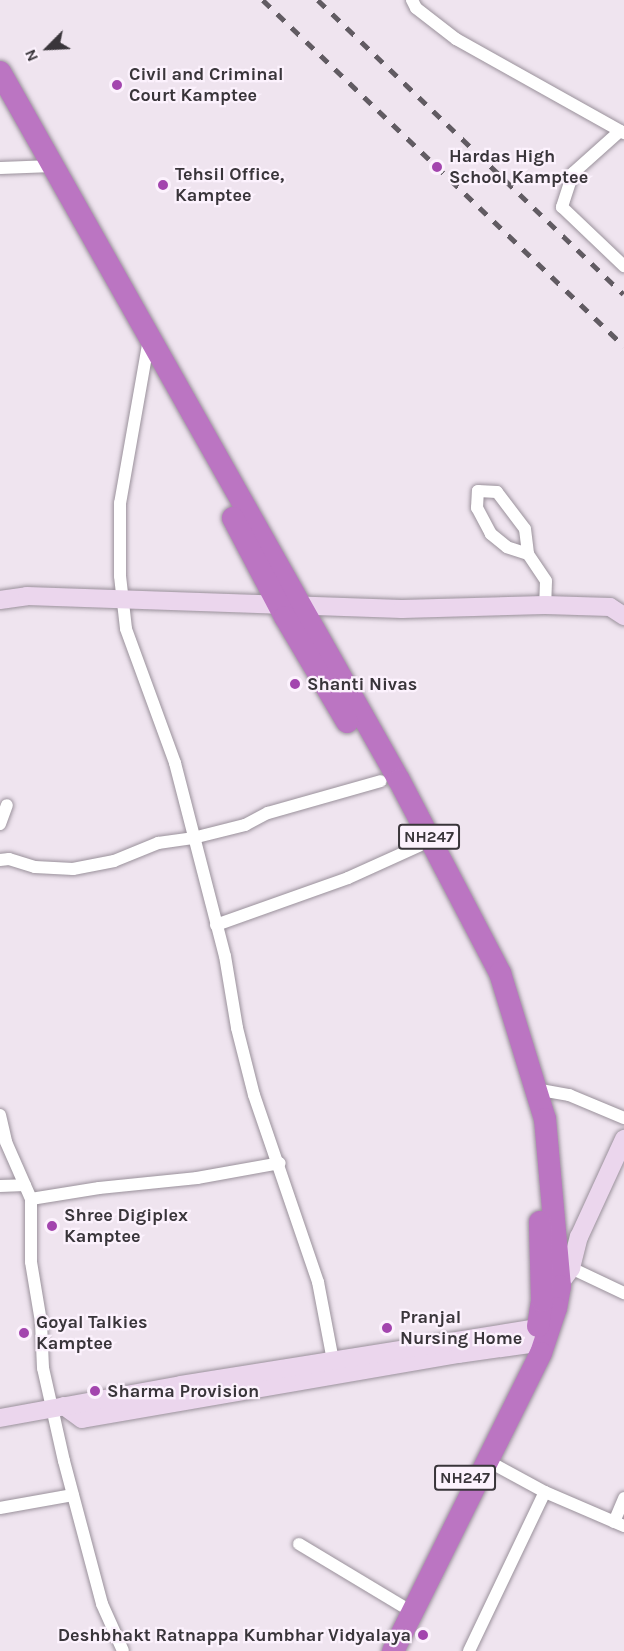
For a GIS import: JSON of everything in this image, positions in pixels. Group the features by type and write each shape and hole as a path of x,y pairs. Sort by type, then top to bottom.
{"highway":[{"name":"NH247","path":"0,72 46,167 148,347 289,605 369,744 488,983 545,1119 566,1277 486,1460 393,1651"},
{"name":"NH247","path":"0,102 46,167"},
{"name":"NH247","path":"379,1651 540,1335 542,1301 538,1172 531,1090 500,974 393,791"}],"street":[{"path":"412,0 416,8 456,39 622,132 573,172 562,207 624,267"},
{"path":"0,168 46,167"},
{"path":"148,347 120,503 122,600 126,629 175,763 216,925 254,1095 280,1163 318,1282 333,1361"},
{"path":"528,554 507,547 491,534 477,508 478,491 497,492 510,506 525,529 528,554 546,581 545,605"},
{"path":"0,600 27,596 402,609 545,605 610,607 624,616"},
{"path":"0,860 9,859 35,867 74,868 114,861 158,843 194,838 245,825 268,813 307,804 393,791"},
{"path":"0,824 7,805"},
{"path":"216,925 348,878 418,846"},
{"path":"531,1090 569,1095 624,1118"},
{"path":"0,1115 6,1142 31,1199 31,1262 41,1322 43,1368 58,1407 73,1495 102,1604 122,1648 108,1651"},
{"path":"542,1301 566,1277 579,1237 624,1139"},
{"path":"31,1199 99,1188 197,1178 280,1163"},
{"path":"0,1186 25,1185"},
{"path":"566,1277 624,1293"},
{"path":"58,1407 81,1419 540,1335"},
{"path":"0,1418 333,1361 540,1335"},
{"path":"486,1460 545,1492 619,1524 624,1498"},
{"path":"469,1651 545,1492"},
{"path":"0,1508 73,1495"},
{"path":"299,1544 402,1606"}],"railway":[{"path":"263,0 624,346"},
{"path":"318,0 624,294"}],"place":[{"name":"Civil and Criminal Court Kamptee","path":"117,85"},
{"name":"Hardas High School Kamptee","path":"437,167"},
{"name":"Tehsil Office, Kamptee","path":"163,185"},
{"name":"Shanti Nivas","path":"295,684"},
{"name":"Shree Digiplex Kamptee","path":"52,1226"},
{"name":"Pranjal Nursing Home","path":"387,1328"},
{"name":"Goyal Talkies Kamptee","path":"24,1333"},
{"name":"Sharma Provision","path":"95,1391"},
{"name":"Deshbhakt Ratnappa Kumbhar Vidyalaya","path":"423,1635"}]}
